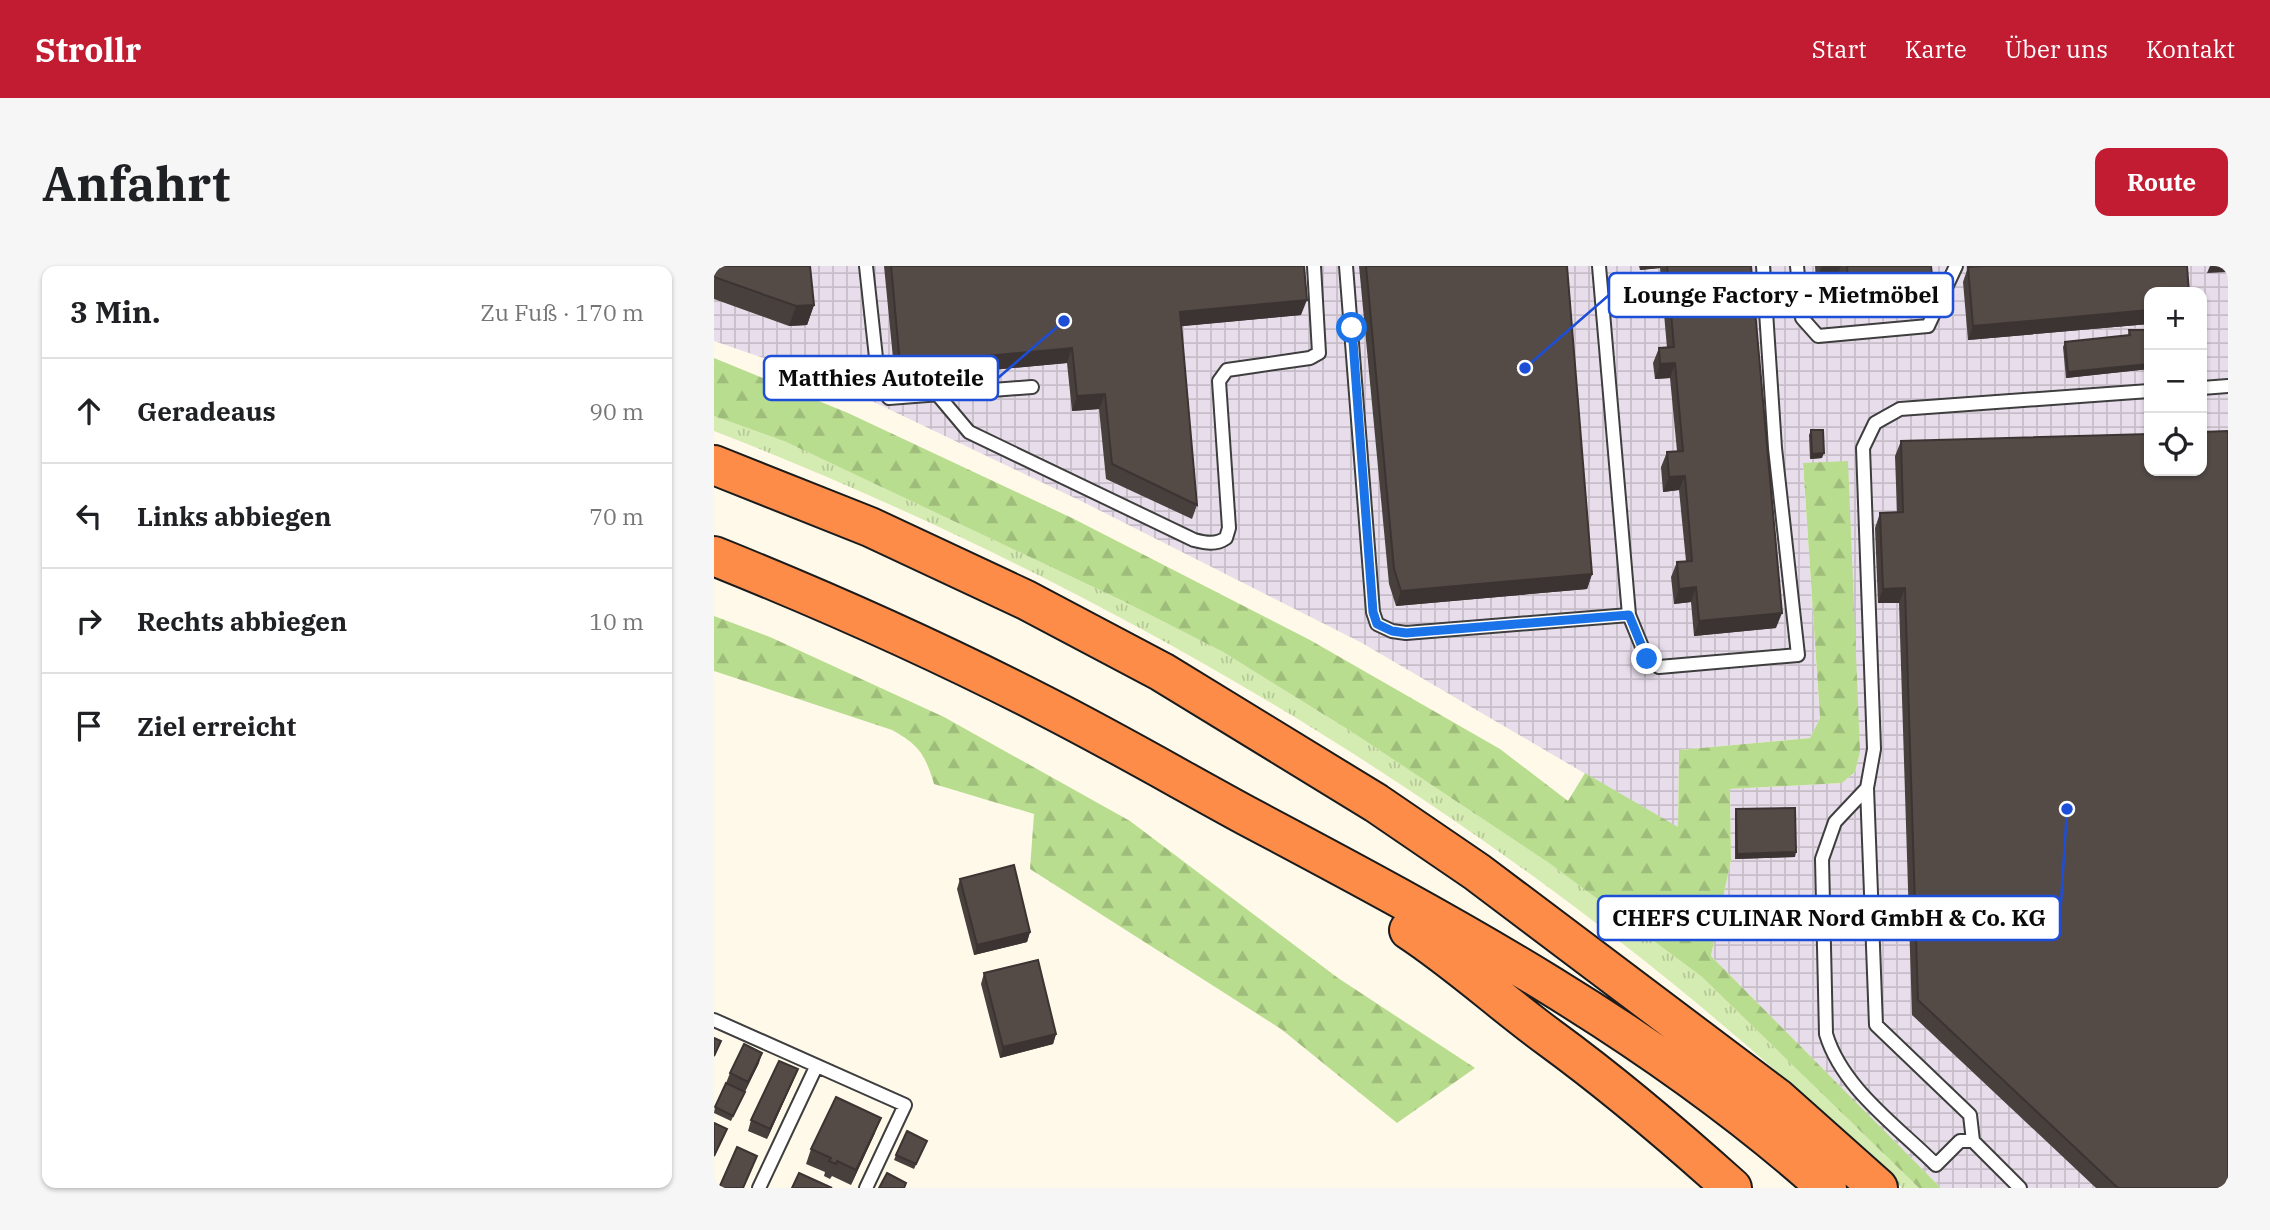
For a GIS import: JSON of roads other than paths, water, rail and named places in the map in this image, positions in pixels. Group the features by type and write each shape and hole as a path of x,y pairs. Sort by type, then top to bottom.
{"highway":[{"path":"714,465 870,527 1026,600 1162,672 1365,796 1477,872 1777,1098 1878,1188"},
{"path":"714,556 894,632 1045,705 1475,941 1583,1007 1735,1113 1826,1188"},
{"path":"1210,796 1453,959 1664,1127 1732,1188"}],"lane":[{"path":"866,266 879,385 889,398 1032,387"},
{"path":"937,394 969,432 1194,540 1210,544 1222,541 1229,528 1219,380 1227,370 1310,358 1319,353 1314,266"},
{"path":"1346,266 1373,612 1377,624 1392,631 1428,631 1629,615"},
{"path":"1600,266 1629,615 1647,659 1659,667 1798,654 1798,631 1792,607 1775,448 1763,266"},
{"path":"1797,266 1802,318 1818,336 1928,326 1956,266"},
{"path":"2207,388 2228,386"},
{"path":"2020,1188 1973,1140 1970,1115 1876,1025 1867,788 1874,749 1863,448 1869,430 1882,416 1900,409 2144,391"},
{"path":"1867,788 1835,822 1822,859 1826,1034 1839,1066 1849,1079 1936,1165 1960,1141 1973,1140"},
{"path":"714,1020 905,1105 866,1188"},
{"path":"759,1188 816,1067"}],"place":[{"name":"Matthies Autoteile","path":"1064,321"},
{"name":"Lounge Factory - Mietmöbel","path":"1525,368"},
{"name":"CHEFS CULINAR Nord GmbH & Co. KG","path":"2067,809"}]}
